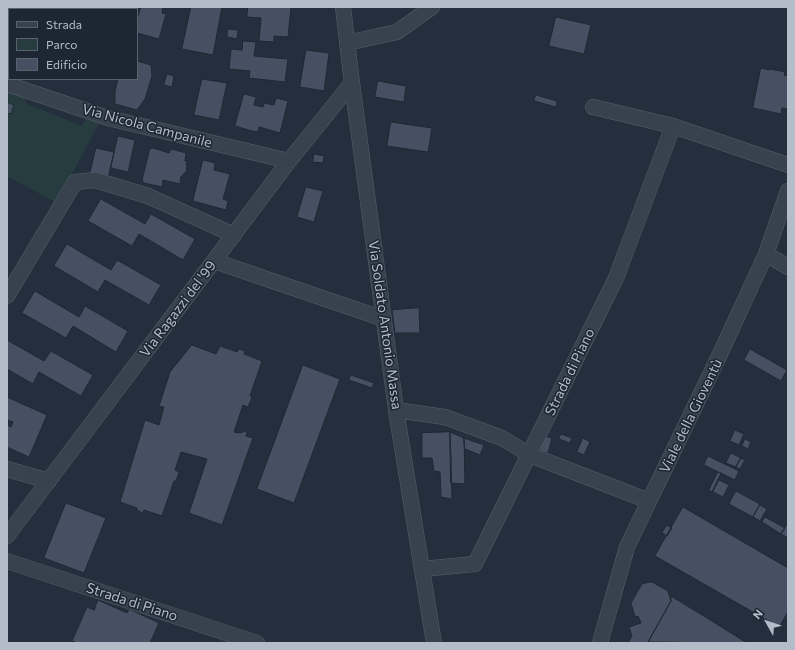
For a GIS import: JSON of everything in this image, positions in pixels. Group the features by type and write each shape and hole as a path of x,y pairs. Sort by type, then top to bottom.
{"street":[{"name":"Via Soldato Antonio Massa","path":"343,7 396,410 434,643"},
{"path":"347,43 396,32 432,7"},
{"name":"Via Ragazzi del '99","path":"7,536 289,161 352,83"},
{"name":"Via Nicola Campanile","path":"7,84 108,118 289,161"},
{"path":"593,107 673,126 788,165"},
{"name":"Strada di Piano","path":"422,569 476,564 616,278 673,126"},
{"path":"7,296 75,182 95,180 148,196 234,235"},
{"name":"Viale della Gioventù","path":"600,643 627,547 721,352 766,254 788,191"},
{"path":"766,254 788,267"},
{"path":"214,260 384,319"},
{"path":"396,410 445,417 502,438 530,455 649,501"},
{"path":"7,469 49,481"},
{"name":"Strada di Piano","path":"7,561 257,643"}],"green space":[{"path":"7,88 27,95 25,103 82,126 88,115 100,121 57,203 7,176"}],"building":[{"path":"47,7 68,8 48,8"},
{"path":"77,7 118,7 118,8 75,8"},
{"path":"141,7 163,7 162,13 166,14 159,39 138,33 138,17"},
{"path":"191,7 222,7 213,55 182,49"},
{"path":"248,7 291,7 288,37 274,36 274,42 259,41 261,18 247,17"},
{"path":"556,17 591,25 584,54 549,46"},
{"path":"228,29 238,30 237,39 227,37"},
{"path":"243,41 256,42 254,56 288,59 285,82 249,78 250,71 229,69 231,49 242,50"},
{"path":"306,50 329,53 324,91 300,87"},
{"path":"138,61 151,65 152,76 145,99 137,110 115,104 115,91 118,80 138,80"},
{"path":"761,68 785,72 784,75 788,76 788,109 782,108 781,114 753,108"},
{"path":"167,74 174,76 172,87 164,85"},
{"path":"202,79 227,83 219,120 194,115"},
{"path":"378,81 406,86 404,102 375,97"},
{"path":"244,94 256,97 254,105 263,107 264,103 274,105 276,98 288,101 280,133 259,127 258,132 235,126"},
{"path":"536,95 557,101 556,107 534,101"},
{"path":"7,102 14,105 11,114 7,113"},
{"path":"391,122 432,128 428,152 387,146"},
{"path":"118,136 135,140 128,172 111,168"},
{"path":"96,148 114,152 108,178 90,174"},
{"path":"153,148 169,153 171,149 186,153 186,173 181,176 180,184 163,180 162,187 144,183 142,180 149,150"},
{"path":"314,154 324,156 323,163 313,162"},
{"path":"203,160 215,163 214,170 230,174 223,199 228,201 226,210 193,201"},
{"path":"306,187 323,191 314,222 297,217"},
{"path":"101,199 145,224 151,214 195,239 183,260 139,234 132,246 88,221"},
{"path":"67,244 111,270 117,260 161,285 149,305 105,280 98,292 54,266"},
{"path":"35,291 79,317 85,306 128,331 116,352 73,326 66,338 22,313"},
{"path":"419,308 420,333 395,333 392,310"},
{"path":"7,340 44,361 51,351 93,375 81,396 39,372 33,384 7,369"},
{"path":"192,345 216,354 220,346 237,352 239,349 245,351 244,354 262,361 250,396 252,397 248,407 243,405 234,432 240,433 245,431 247,433 246,436 253,438 222,525 189,513 207,459 181,452 175,470 179,472 176,481 174,481 162,516 144,510 143,513 137,510 137,508 120,502 145,420 159,425 164,407 159,406 170,372"},
{"path":"750,349 787,370 781,381 744,360"},
{"path":"303,365 340,379 294,503 257,489"},
{"path":"351,375 374,383 372,388 349,380"},
{"path":"7,397 47,415 29,457 7,447 7,425 11,427 13,422 7,420"},
{"path":"735,430 744,434 739,445 730,441"},
{"path":"450,432 452,499 441,497 440,472 434,471 432,458 422,458 422,433"},
{"path":"450,432 464,438 465,484 451,483"},
{"path":"561,434 572,438 570,443 559,439"},
{"path":"544,436 552,438 548,453 540,451"},
{"path":"464,438 484,445 480,455 465,449"},
{"path":"583,438 590,442 584,455 577,452"},
{"path":"745,439 751,442 748,449 742,446"},
{"path":"731,453 741,458 736,467 726,463"},
{"path":"708,456 739,471 735,480 704,465"},
{"path":"741,458 745,460 740,469 736,467"},
{"path":"718,472 721,473 712,492 709,490"},
{"path":"719,480 729,485 723,497 713,492"},
{"path":"736,491 760,504 753,517 729,504"},
{"path":"66,503 106,518 84,573 44,558"},
{"path":"760,505 767,509 760,521 753,517"},
{"path":"683,507 788,568 788,612 779,627 655,556"},
{"path":"765,517 785,528 781,534 762,522"},
{"path":"788,523 788,538 781,534"},
{"path":"667,525 672,528 667,536 662,533"},
{"path":"652,582 668,591 671,601 648,642 649,643 628,643 632,636 629,627 641,623 638,616 635,617 631,603 642,584"},
{"path":"671,596 747,643 648,642 671,601"},
{"path":"98,600 127,613 129,609 159,623 150,643 77,643 72,641 87,607 94,610"}]}
